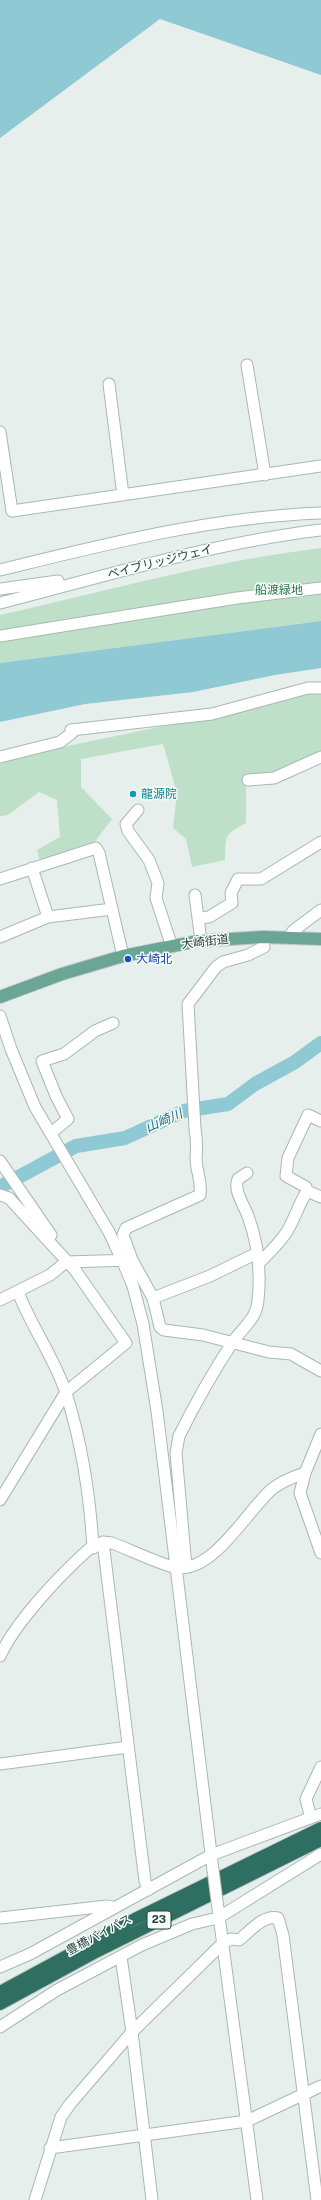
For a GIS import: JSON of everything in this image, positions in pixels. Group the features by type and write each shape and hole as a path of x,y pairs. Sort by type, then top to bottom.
{"highway":[{"name":"豊橋バイパス","path":"0,1992 142,1915 321,1828"},
{"name":"豊橋バイパス","path":"0,2004 105,1947 321,1840"}],"main road":[{"name":"大崎街道","path":"0,997 62,974 123,956 172,946 201,941 263,937 321,939"}],"street":[{"path":"247,365 265,475"},
{"path":"110,384 123,495"},
{"path":"0,432 12,511 321,466"},
{"name":"ベイブリッジウェイ","path":"0,570 166,532 244,519 321,513"},
{"name":"ベイブリッジウェイ","path":"0,603 93,578 251,540 321,530"},
{"path":"0,589 93,578"},
{"path":"0,636 215,601 321,588"},
{"path":"0,757 60,742 72,733 70,730 212,714 308,688 321,688"},
{"path":"248,780 274,778 320,752"},
{"path":"138,810 126,824 128,831 149,860 158,883 156,898 172,946"},
{"path":"198,918 209,917 232,904 231,893 238,879 261,879 321,842"},
{"path":"0,879 96,848 99,854 123,956"},
{"path":"32,868 48,917"},
{"path":"195,895 201,941"},
{"path":"0,937 48,917 112,908"},
{"path":"289,938 293,931 321,910"},
{"path":"256,2200 247,2121 223,1943 218,1918 181,1567 143,1324 127,1260 123,1235 126,1228 200,1195 202,1182 196,1159 198,1144 194,1110 188,1004 208,978 223,962 248,956 264,947 263,937"},
{"path":"0,1016 26,1088 109,1232 153,1298 160,1327 164,1330 233,1342 269,1352 290,1354 321,1371"},
{"path":"51,1133 68,1119 56,1096 42,1061 64,1054 95,1031 113,1023"},
{"path":"321,1121 308,1115 288,1158 286,1176 306,1187 307,1191 321,1197"},
{"path":"0,1161 57,1244 66,1262"},
{"path":"181,1567 176,1444 183,1427 233,1342 257,1310 258,1257 249,1219 236,1187 238,1179 247,1173"},
{"path":"153,1298 258,1257 284,1237 296,1209 307,1191"},
{"path":"0,1195 9,1198 66,1262 75,1270 126,1344 66,1392 0,1500"},
{"path":"0,1300 50,1275 66,1262 127,1260"},
{"path":"18,1292 66,1392 81,1451 90,1496 93,1548"},
{"path":"321,1434 304,1473 300,1493 316,1518 321,1553"},
{"path":"0,1656 14,1631 69,1567 90,1548 104,1542 112,1543 181,1567 191,1566 222,1546 271,1490 284,1481 304,1473"},
{"path":"104,1542 128,1747 145,1881 148,1890"},
{"path":"0,1764 128,1747"},
{"path":"0,1968 30,1954 113,1907 148,1890 211,1855 316,1816 306,1799 321,1767"},
{"path":"0,2026 57,1990 142,1945 192,1924 218,1918 321,1854"},
{"path":"0,1918 107,1906 113,1907"},
{"path":"35,2200 50,2148 61,2118 70,2104 132,2032 223,1943 231,1939 238,1940 269,1917 278,1918 281,1922 316,2200"},
{"path":"120,1957 132,2032 152,2200"},
{"path":"50,2148 144,2137 247,2121 321,2086"}],"green space":[{"name":"船渡緑地","path":"321,548 321,621 0,663 0,615 160,577 240,561"},
{"path":"321,690 321,754 277,775 246,778 246,823 233,830 227,837 225,846 225,860 192,867 186,839 173,828 177,793 163,744 81,759 81,787 112,819 93,844 40,861 37,850 60,837 57,800 39,792 8,815 0,816 0,760 212,716"}],"water":[{"path":"0,0 321,0 321,75 160,19 0,138"},
{"path":"321,621 321,668 275,675 193,692 85,704 0,722 0,663"}],"waterway":[{"name":"山崎川","path":"0,1187 76,1146 125,1138 184,1111 228,1104 255,1084 295,1062 321,1043"}],"place":[{"name":"龍源院","path":"133,794"},
{"name":"大崎北","path":"128,959"}]}
